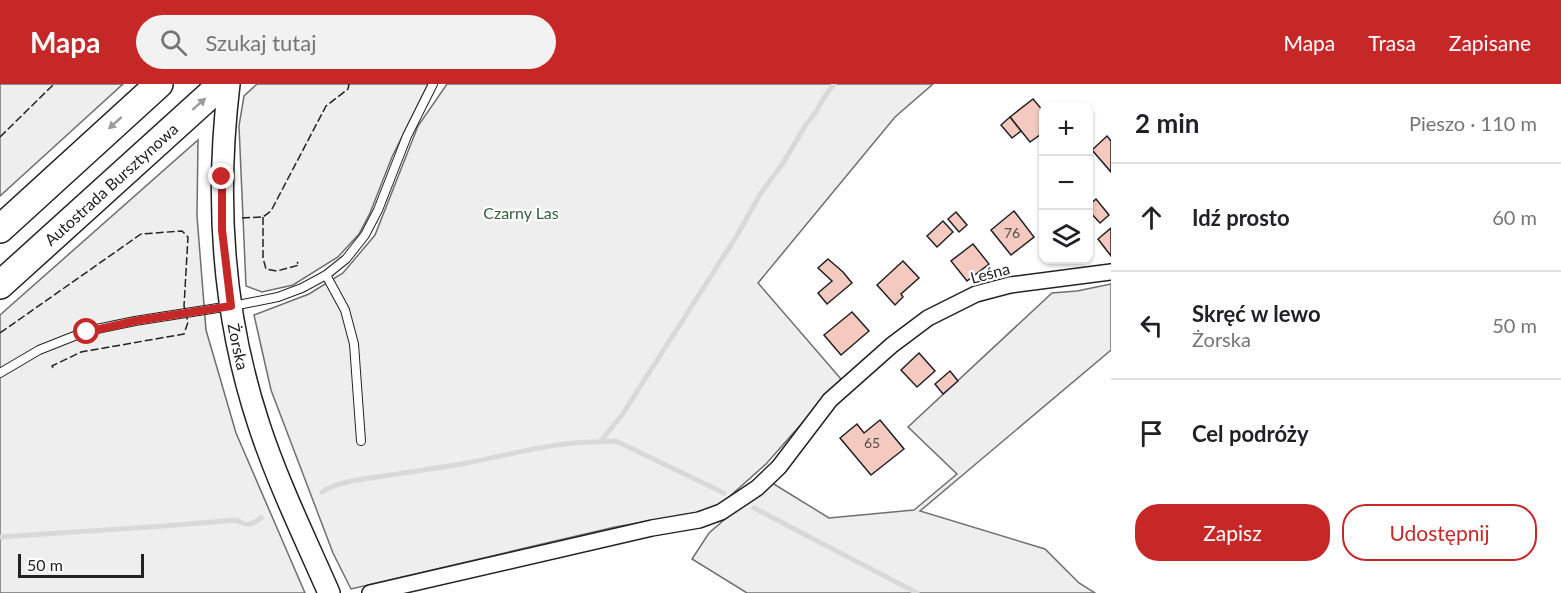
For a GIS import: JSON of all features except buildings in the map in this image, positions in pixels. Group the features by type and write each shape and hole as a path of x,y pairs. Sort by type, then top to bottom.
{"highway":[{"path":"0,229 159,84"},
{"name":"Autostrada Bursztynowa","path":"0,285 222,84"}],"main road":[{"name":"Żorska","path":"229,84 223,156 222,230 231,306 241,359 259,425 329,593"}],"street":[{"name":"Leśna","path":"369,593 652,528 699,520 722,512 757,488 778,467 830,400 892,345 928,318 976,294 1010,285 1111,272"}],"lane":[{"path":"0,373 39,350 87,332 135,321 278,297 302,288 326,275 346,259 365,235 378,210 407,136 433,84"},
{"path":"326,275 345,310 354,344 362,441"}],"green space":[{"path":"0,84 123,84 0,196"},
{"path":"257,84 428,84 392,157 370,213 359,234 338,257 293,285 262,292 246,286 239,126 244,96"},
{"name":"Czarny Las","path":"447,84 933,84 895,117 758,283 841,379 766,464 720,505 700,512 615,527 351,589 333,553 271,390 254,315 309,294 343,273 375,235 418,126"},
{"path":"198,140 197,216 206,330 236,433 305,593 0,593 0,315"},
{"path":"1111,284 1111,350 920,511 1045,549 1079,583 1095,593 747,593 692,559 709,533 769,481 829,518 914,510 957,474 908,427 1052,293"}],"waterway":[{"path":"322,492 336,485 360,479 456,465 564,444 600,442 622,415 736,237 761,193 834,84"},
{"path":"600,442 616,441 724,493"},
{"path":"754,508 917,593"},
{"path":"0,537 237,520 249,524 261,518"}],"fence":[{"path":"0,137 54,84"},
{"path":"242,218 263,217 271,211 326,106 348,89 349,84"},
{"path":"263,217 263,258 266,269 277,271 299,265 297,262"},
{"path":"0,333 141,234 182,231 188,237 184,306 188,322 184,334 81,352 52,366 53,368"}],"route":[{"path":"87,332 135,321 231,306 222,230 222,177"}]}
